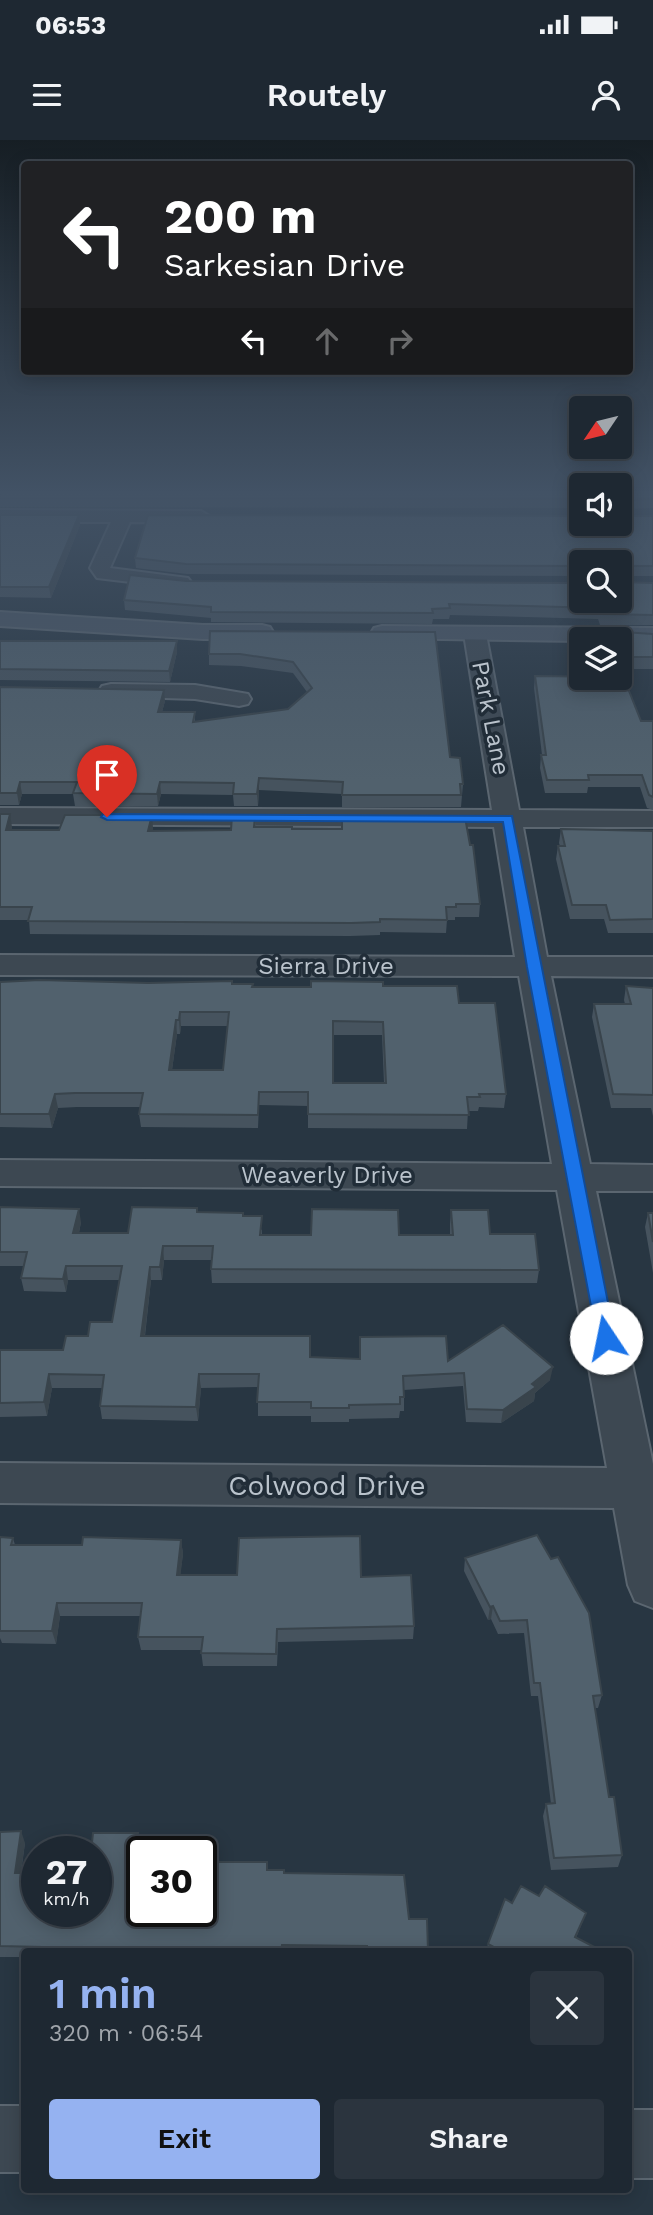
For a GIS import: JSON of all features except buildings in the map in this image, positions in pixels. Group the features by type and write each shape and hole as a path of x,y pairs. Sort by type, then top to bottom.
{"main road":[{"path":"0,619 203,632 285,632"},
{"path":"366,633 653,635"}],"street":[{"name":"Park Lane","path":"475,634 533,967 574,1177 644,1488 653,1586"},
{"path":"83,691 195,692 239,699"},
{"path":"0,816 653,819"},
{"name":"Sierra Drive","path":"0,965 653,967"},
{"name":"Weaverly Drive","path":"0,1173 653,1178"},
{"name":"Colwood Drive","path":"0,1483 644,1488"},
{"path":"0,2139 21,2139"},
{"path":"632,2144 653,2144"}],"route":[{"path":"107,817 508,818 533,967 606,1338"}]}
